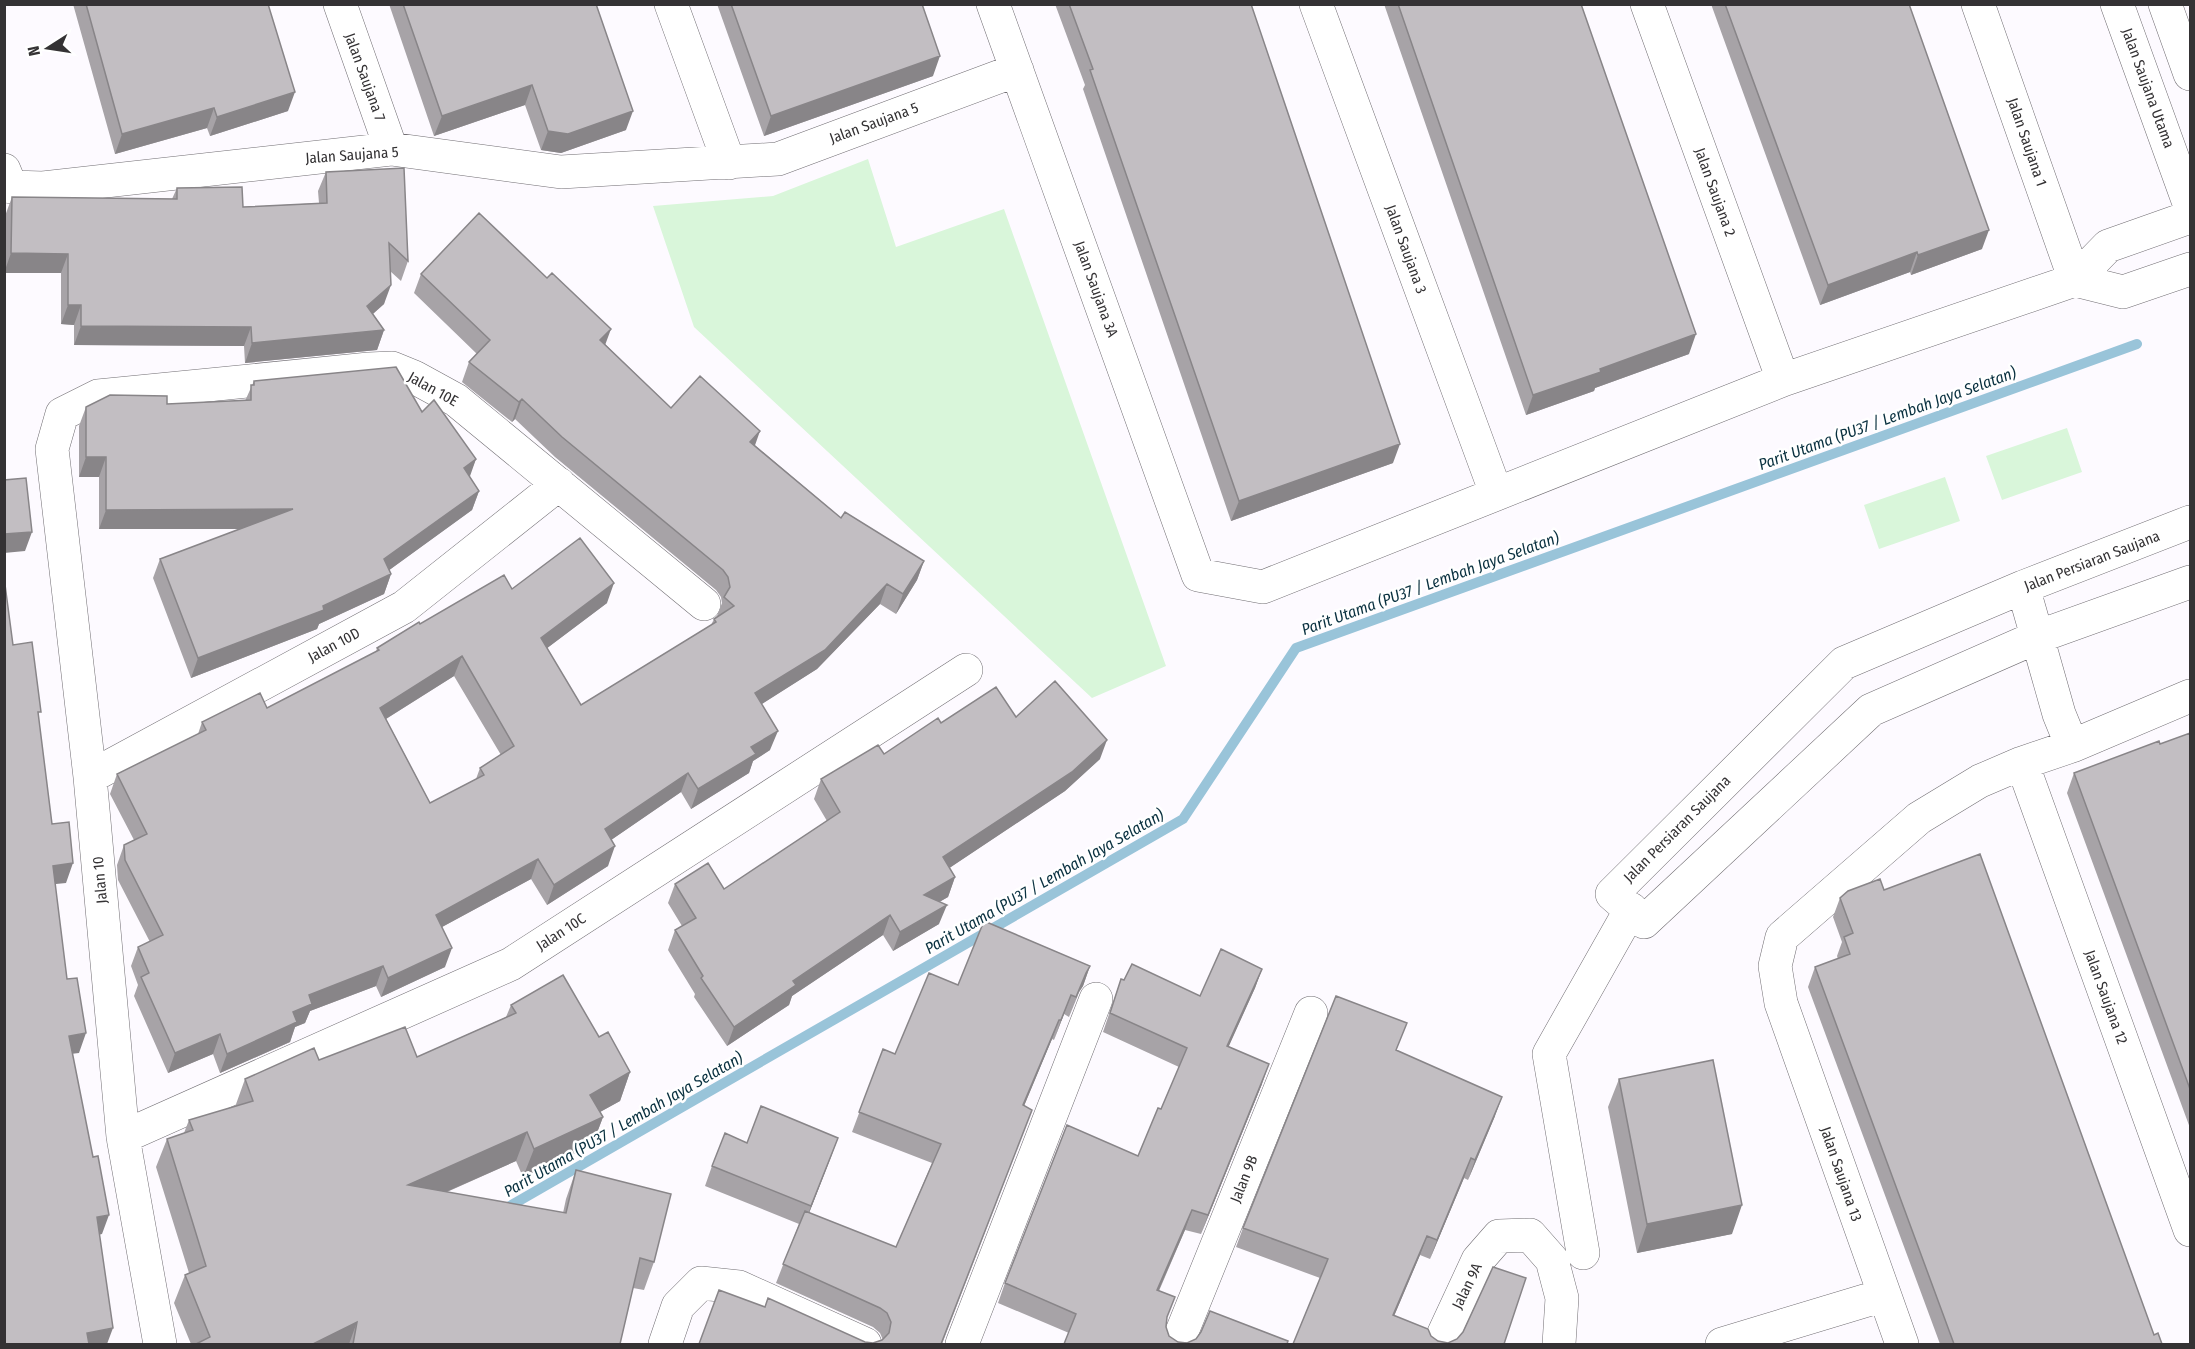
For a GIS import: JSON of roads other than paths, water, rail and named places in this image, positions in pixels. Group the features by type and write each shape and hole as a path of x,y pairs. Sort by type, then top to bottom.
{"street":[{"name":"Jalan Saujana 7","path":"340,4 391,149"},
{"path":"671,4 729,163"},
{"name":"Jalan Saujana 3A","path":"993,4 1198,574 1263,587 1496,493"},
{"name":"Jalan Saujana 3","path":"1316,4 1496,493"},
{"name":"Jalan Saujana 2","path":"1647,4 1783,380"},
{"name":"Jalan Saujana 1","path":"1978,4 2075,280"},
{"name":"Jalan Saujana Utama","path":"2117,4 2188,191"},
{"path":"2165,4 2190,74"},
{"name":"Jalan Saujana 5","path":"8,179 43,188 391,149 561,172 778,159 1017,70"},
{"path":"1496,493 1783,380 2075,280 2108,246 2190,217"},
{"path":"2075,280 2123,292 2190,269"},
{"name":"Jalan 10E","path":"62,414 98,396 392,368 456,400 704,604"},
{"name":"Jalan 10","path":"62,414 52,449 90,777 123,1137 160,1344"},
{"name":"Jalan 10D","path":"90,777 404,607 559,484"},
{"name":"Jalan Persiaran Saujana","path":"1630,909 1612,894 1844,663 2023,587 2190,522"},
{"path":"1583,1253 1549,1054 1630,909 1644,922 1871,710 2037,637 2190,582"},
{"path":"2023,587 2059,714 2072,746"},
{"name":"Jalan 10C","path":"123,1137 511,964 966,670"},
{"name":"Jalan Saujana 13","path":"1902,1344 1781,1003 1775,966 1782,937 1919,818 1980,782 2022,763 2072,746 2190,696"},
{"name":"Jalan Saujana 12","path":"2022,763 2190,1230"},
{"path":"962,1344 1096,999"},
{"name":"Jalan 9B","path":"1177,1344 1311,1013"},
{"name":"Jalan 9A","path":"1439,1344 1478,1260 1499,1236 1530,1235 1552,1260 1562,1298 1559,1344"},
{"path":"665,1344 678,1306 701,1283 739,1287 865,1344"},
{"path":"1722,1344 1884,1295"}],"waterway":[{"name":"Parit Utama (PU37 / Lembah Jaya Selatan)","path":"503,1210 1183,819 1296,648 2137,344"}]}
